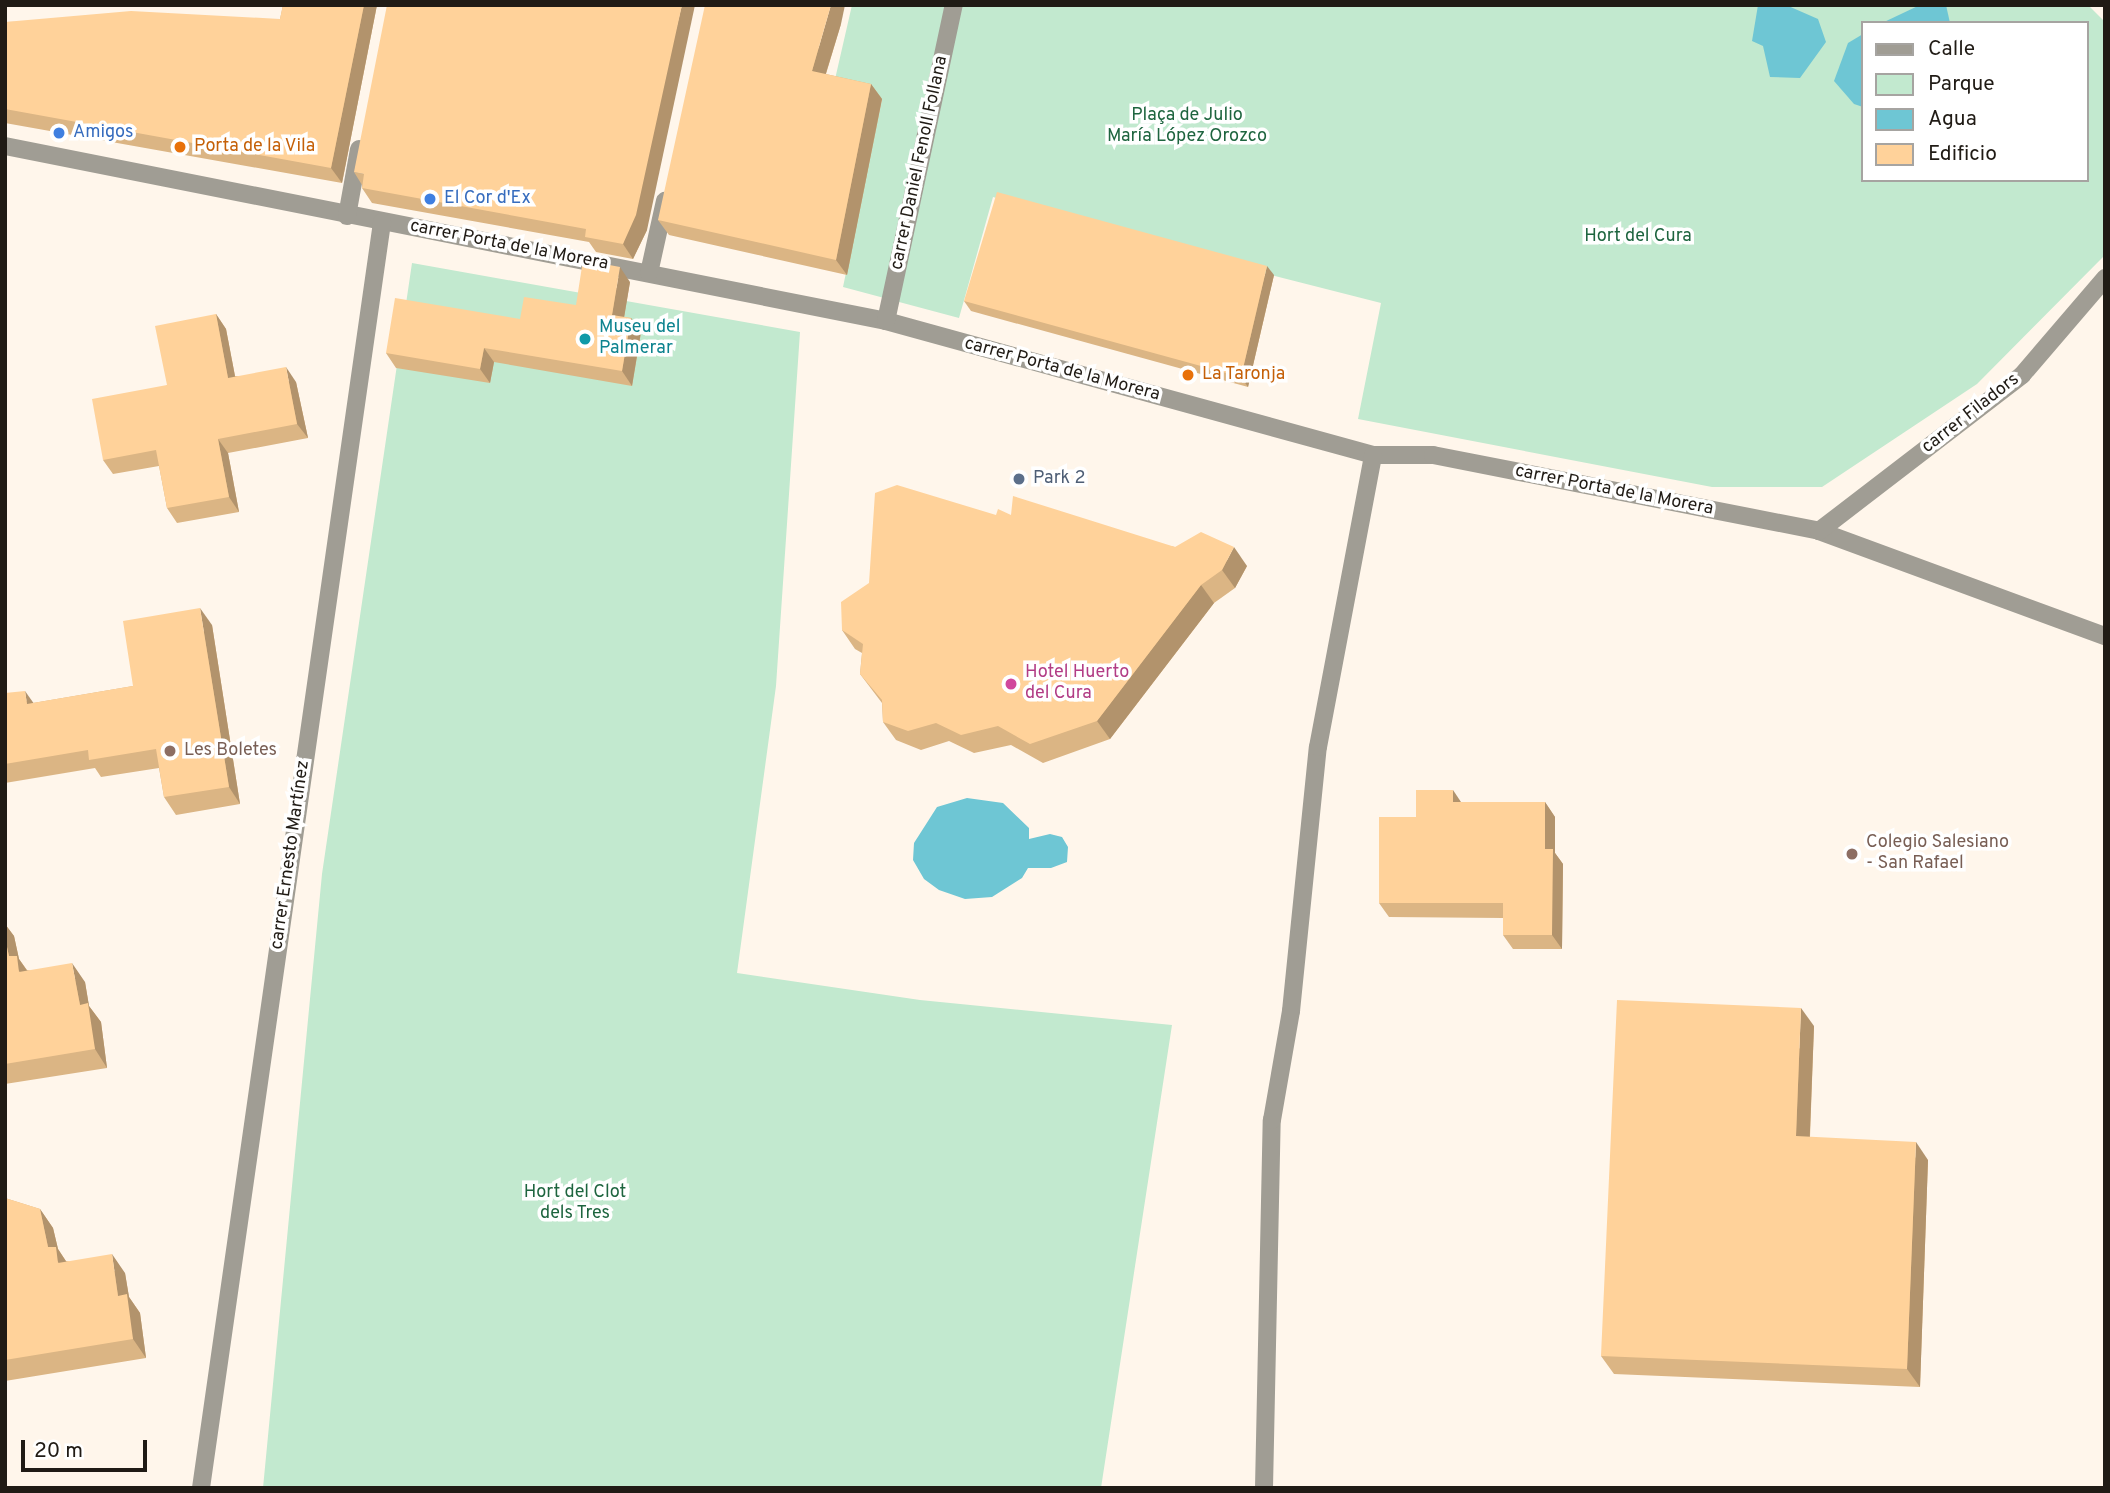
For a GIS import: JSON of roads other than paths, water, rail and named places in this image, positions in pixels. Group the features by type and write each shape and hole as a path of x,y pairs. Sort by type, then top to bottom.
{"street":[{"name":"carrer Daniel Fenoll Follana","path":"886,321 954,5"},
{"path":"347,216 364,126"},
{"name":"carrer Porta de la Morera","path":"5,146 886,321 1373,455 1433,455 1819,531 2105,636"},
{"path":"649,273 670,180"},
{"name":"carrer Ernesto Martínez","path":"201,1488 382,222"},
{"name":"carrer Filadors","path":"1819,531 2022,375 2105,278"},
{"path":"1264,1488 1272,1120 1291,1011 1318,747 1373,455"}],"water":[{"path":"1758,5 1786,5 1818,19 1826,42 1800,78 1770,77 1763,46 1752,41"},
{"path":"1920,5 1946,5 1950,21 1886,21"},
{"path":"1862,35 1862,107 1854,104 1834,81 1848,43"},
{"path":"967,798 1003,803 1029,828 1029,839 1050,834 1062,837 1068,847 1067,862 1051,868 1028,868 1022,878 992,897 965,899 939,890 924,879 913,860 914,843 937,807"}],"place":[{"name":"Amigos","path":"59,133"},
{"name":"Porta de la Vila","path":"180,147"},
{"name":"El Cor d'Ex","path":"430,199"},
{"name":"Museu del Palmerar","path":"585,339"},
{"name":"La Taronja","path":"1188,375"},
{"name":"Park 2","path":"1019,479"},
{"name":"Hotel Huerto del Cura","path":"1011,684"},
{"name":"Les Boletes","path":"170,751"},
{"name":"Colegio Salesiano - San Rafael","path":"1852,854"}],"park label":[{"name":"Plaça de Julio María López Orozco","path":"1187,127"},
{"name":"Hort del Cura","path":"1638,237"},
{"name":"Hort del Clot dels Tres","path":"575,1204"}]}
